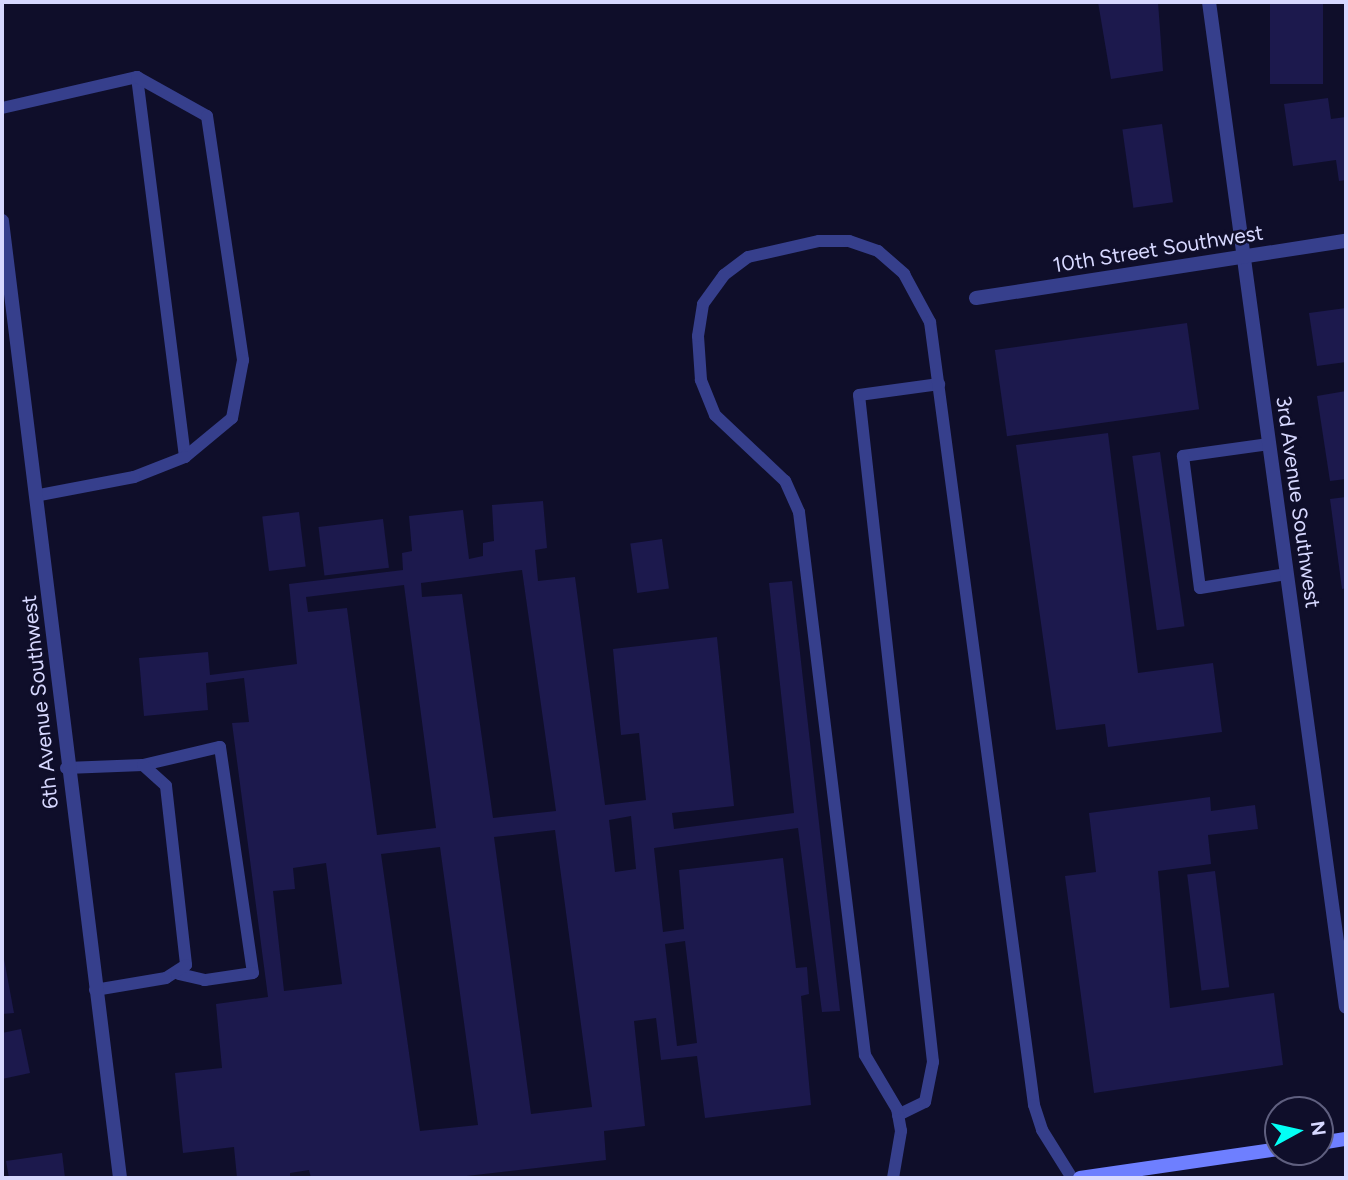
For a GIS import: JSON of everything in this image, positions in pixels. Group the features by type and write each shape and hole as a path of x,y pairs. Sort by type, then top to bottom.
{"main road":[{"path":"1080,1178 1264,1151"}],"street":[{"name":"3rd Avenue Southwest","path":"1209,2 1346,1007"},
{"name":"6th Avenue Southwest","path":"2,221 40,495 66,768 120,1178"},
{"name":"10th Street Southwest","path":"976,298 1346,241"}],"lane":[{"path":"136,77 185,457"},
{"path":"2,108 136,77 208,116 243,360 232,418 185,457 134,477 40,495"},
{"path":"893,1178 898,1115 875,1079 863,1045 799,512 785,481 715,415 701,380 698,337 703,304 724,275 748,257 771,249 849,241 878,251 920,296 930,322 1034,1105 1042,1130 1072,1178"},
{"path":"898,1115 925,1102 933,1062 859,395 939,384"},
{"path":"1269,444 1183,456 1200,588 1286,574"},
{"path":"66,768 143,765 220,747 253,972 205,980 179,974 95,990"},
{"path":"143,765 166,786 186,948 179,974"}],"building":[{"path":"1098,2 1158,2 1163,71 1111,79"},
{"path":"1270,2 1323,2 1323,84 1270,84"},
{"path":"1328,98 1331,119 1346,117 1346,180 1339,181 1336,160 1293,166 1284,104"},
{"path":"1162,124 1173,202 1133,208 1122,130"},
{"path":"1346,308 1346,362 1317,366 1309,313"},
{"path":"1187,323 1199,409 1007,436 995,350"},
{"path":"1346,391 1346,479 1330,481 1317,396"},
{"path":"1108,433 1138,673 1213,663 1222,732 1108,747 1105,724 1056,730 1016,445"},
{"path":"1160,452 1184,626 1157,630 1132,456"},
{"path":"1346,497 1346,588 1342,589 1330,499"},
{"path":"543,501 547,548 535,550 538,581 575,577 605,805 646,800 639,733 621,735 613,649 717,637 734,806 672,813 674,829 794,813 769,583 792,581 840,1011 822,1012 798,828 654,848 663,932 684,929 679,870 783,858 796,968 807,967 809,994 801,996 811,1105 705,1118 697,1056 661,1060 656,1018 634,1021 645,1126 604,1131 606,1160 449,1178 311,1178 309,1170 290,1173 290,1178 237,1178 234,1147 183,1153 175,1073 222,1068 216,1004 268,997 232,723 249,722 244,678 206,683 208,710 144,716 139,658 208,652 210,675 297,664 289,584 403,570 402,553 412,551 409,516 463,510 469,559 483,556 483,543 494,541 492,505","holes":["522,570 556,811 493,818 462,594 422,597 421,583","404,585 436,828 377,835 347,608 308,612 306,597","631,816 636,869 615,872 609,820","555,830 592,1107 531,1114 494,837","440,847 478,1125 420,1131 381,854","326,863 342,984 284,991 273,891 295,889 293,868","685,941 697,1043 677,1046 665,944"]},
{"path":"299,512 306,567 269,571 262,517"},
{"path":"383,519 389,568 324,576 318,527"},
{"path":"662,539 669,589 637,593 630,543"},
{"path":"1210,797 1211,811 1255,805 1258,829 1208,835 1211,864 1158,871 1170,1008 1274,993 1283,1065 1094,1093 1065,876 1096,872 1089,813"},
{"path":"1215,871 1229,987 1201,991 1187,874"},
{"path":"2,948 14,1013 2,1014"},
{"path":"21,1029 30,1073 2,1079 2,1033"},
{"path":"62,1153 65,1178 9,1178 6,1161"}]}
